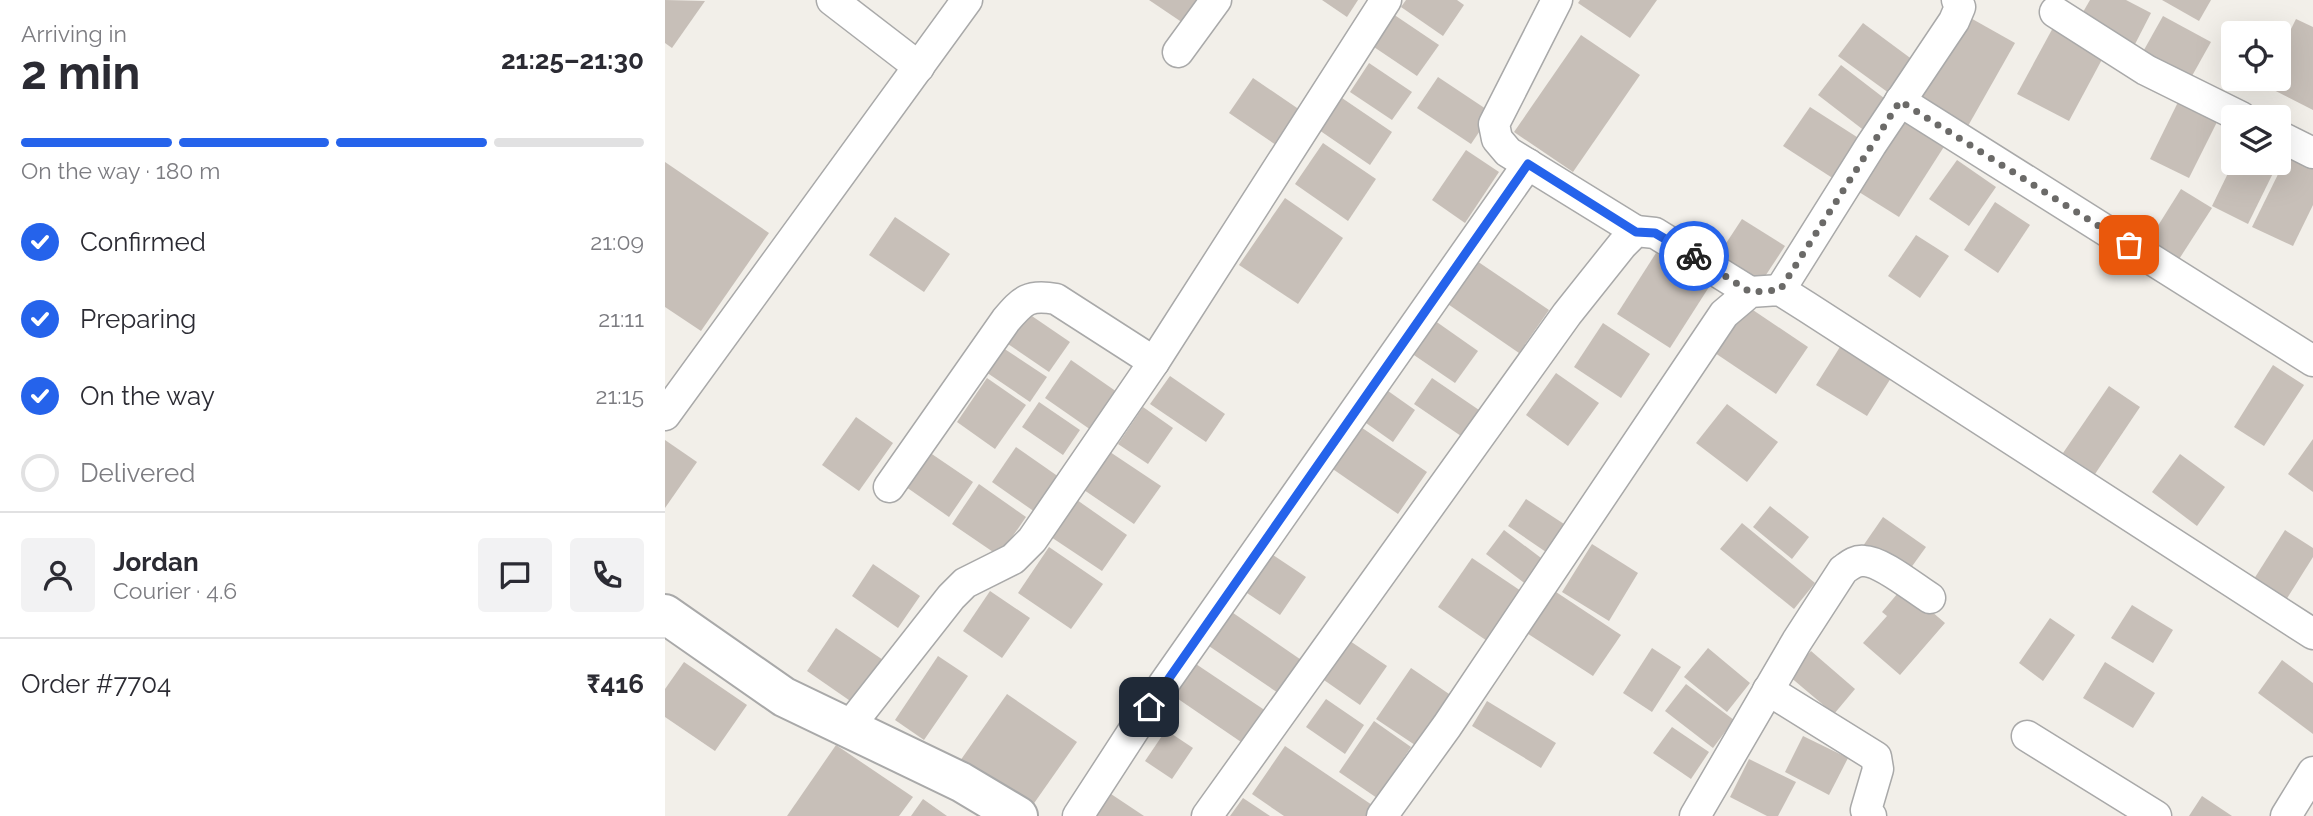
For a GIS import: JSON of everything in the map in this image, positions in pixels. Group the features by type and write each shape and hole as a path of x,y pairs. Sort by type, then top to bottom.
{"street":[{"path":"832,0 919,67"},
{"path":"665,415 967,0"},
{"path":"1178,52 1216,0"},
{"path":"848,728 951,597 965,583 1013,559 1032,540 1154,362 1386,0"},
{"path":"1557,0 1494,124 1497,139 1508,152 1636,232 1655,233 1750,292 1780,290 2313,634"},
{"path":"1780,290 1954,21 1961,7 1957,0"},
{"path":"2055,12 2146,70 2221,107"},
{"path":"1900,101 2313,361"},
{"path":"2291,142 2313,153"},
{"path":"1078,816 1163,685 1528,164"},
{"path":"1207,816 1567,314 1622,245 1636,232"},
{"path":"1382,816 1447,726 1724,314 1750,292"},
{"path":"889,488 1021,302 1038,296 1056,299 1154,362"},
{"path":"1695,816 1768,690 1843,570 1853,562 1865,560 1878,565 1930,598"},
{"path":"665,614 784,697 961,782 1018,816"},
{"path":"1768,690 1876,757 1878,769 1866,810 1871,816"},
{"path":"2027,736 2156,816"},
{"path":"2286,816 2313,772"}],"building":[{"path":"665,0 705,1 672,48 665,43"},
{"path":"1149,0 1203,0 1186,25"},
{"path":"1322,0 1358,0 1347,17"},
{"path":"1406,0 1457,0 1464,5 1443,36 1401,7"},
{"path":"1580,0 1657,0 1630,38 1578,3"},
{"path":"2090,0 2126,0 2151,13 2133,48 2079,19"},
{"path":"2162,0 2211,0 2199,21"},
{"path":"1393,14 1439,45 1417,76 1371,45"},
{"path":"1967,16 2015,43 1968,126 1921,99"},
{"path":"2163,16 2211,42 2188,83 2140,57"},
{"path":"2296,19 2313,27 2313,110 2276,91 2291,91 2291,29"},
{"path":"1863,23 1917,63 1893,96 1838,56"},
{"path":"2055,24 2106,52 2069,121 2017,94"},
{"path":"1581,35 1640,75 1573,172 1514,132"},
{"path":"1369,63 1412,92 1392,120 1350,92"},
{"path":"1841,65 1893,105 1870,135 1818,95"},
{"path":"1438,77 1492,113 1471,144 1417,108"},
{"path":"1253,78 1300,110 1276,145 1229,113"},
{"path":"2181,96 2220,116 2189,178 2150,159"},
{"path":"1342,98 1392,132 1370,165 1319,130"},
{"path":"1810,107 1860,139 1834,179 1783,146"},
{"path":"1899,111 1947,142 1899,217 1851,187"},
{"path":"1323,143 1376,179 1348,221 1295,184"},
{"path":"1466,150 1499,172 1465,223 1432,200"},
{"path":"2291,155 2313,166 2313,205 2293,246 2252,227 2278,175 2291,175"},
{"path":"1957,160 1996,187 1969,226 1929,199"},
{"path":"665,162 769,233 701,331 665,307"},
{"path":"2227,175 2272,175 2248,224 2212,206"},
{"path":"2181,189 2212,208 2174,267 2144,248"},
{"path":"1285,198 1343,238 1298,304 1239,265"},
{"path":"1995,202 2030,225 1998,273 1964,250"},
{"path":"895,217 950,254 924,292 869,255"},
{"path":"1742,219 1785,246 1760,284 1717,257"},
{"path":"1916,235 1949,256 1920,298 1888,276"},
{"path":"1656,253 1709,287 1670,348 1617,314"},
{"path":"1471,257 1549,310 1519,353 1442,300"},
{"path":"1747,306 1808,347 1776,394 1715,353"},
{"path":"1026,312 1070,342 1049,372 1005,342"},
{"path":"1431,318 1478,351 1455,383 1408,351"},
{"path":"1603,323 1650,354 1621,398 1574,367"},
{"path":"1845,339 1896,370 1867,416 1816,385"},
{"path":"1000,346 1047,377 1030,402 983,370"},
{"path":"1071,360 1117,392 1091,430 1045,398"},
{"path":"2273,365 2304,385 2264,446 2234,427"},
{"path":"1556,373 1599,403 1568,446 1526,415"},
{"path":"1170,376 1225,414 1206,442 1150,404"},
{"path":"987,378 1026,405 995,449 957,422"},
{"path":"1432,378 1479,410 1461,436 1414,404"},
{"path":"1381,386 1415,410 1393,442 1359,418"},
{"path":"2109,386 2140,407 2095,474 2063,453"},
{"path":"1039,402 1080,430 1063,455 1022,427"},
{"path":"1727,404 1778,442 1747,482 1696,443"},
{"path":"1143,407 1173,428 1148,464 1118,444"},
{"path":"856,417 893,443 859,491 822,465"},
{"path":"1352,421 1427,472 1398,514 1324,463"},
{"path":"2313,439 2313,492 2288,474"},
{"path":"665,440 697,462 665,508"},
{"path":"1016,447 1059,477 1035,512 992,482"},
{"path":"923,448 973,482 949,517 899,482"},
{"path":"1110,452 1161,486 1134,524 1084,490"},
{"path":"2180,454 2225,487 2197,526 2152,492"},
{"path":"979,484 1026,517 999,556 952,524"},
{"path":"1526,499 1564,524 1546,552 1508,526"},
{"path":"1077,500 1127,535 1102,571 1051,537"},
{"path":"1770,506 1809,537 1792,559 1753,527"},
{"path":"1883,517 1926,547 1905,576 1863,546"},
{"path":"1742,523 1815,583 1794,609 1720,549"},
{"path":"1504,530 1545,561 1527,585 1486,554"},
{"path":"2285,530 2313,548 2313,557 2286,600 2254,579"},
{"path":"1592,544 1638,573 1609,621 1562,592"},
{"path":"1049,547 1103,584 1071,629 1018,593"},
{"path":"1273,555 1306,577 1280,615 1247,593"},
{"path":"1472,558 1524,593 1490,643 1438,607"},
{"path":"873,564 920,596 898,628 852,596"},
{"path":"1547,586 1621,635 1593,676 1519,628"},
{"path":"1903,587 1945,623 1900,675 1863,643 1887,616 1882,612"},
{"path":"990,591 1030,618 1002,658 963,631"},
{"path":"2132,605 2173,630 2153,663 2111,638"},
{"path":"1223,606 1310,666 1287,699 1200,640"},
{"path":"2050,618 2075,635 2043,681 2019,663"},
{"path":"836,628 889,664 859,707 807,671"},
{"path":"1347,639 1387,666 1360,705 1321,678"},
{"path":"1652,648 1681,667 1652,712 1623,693"},
{"path":"1708,648 1750,683 1727,712 1684,677"},
{"path":"1811,651 1855,689 1834,714 1789,676"},
{"path":"938,656 968,676 924,740 895,720"},
{"path":"1187,658 1266,711 1244,744 1165,690"},
{"path":"2282,660 2313,683 2313,734 2258,693"},
{"path":"684,662 747,705 715,751 665,717 665,689"},
{"path":"2105,662 2155,693 2133,728 2083,698"},
{"path":"1411,668 1452,696 1418,747 1376,719"},
{"path":"1686,684 1734,720 1713,748 1665,711"},
{"path":"1007,694 1077,742 1030,809 960,761"},
{"path":"1326,699 1364,725 1345,754 1306,727"},
{"path":"1487,701 1556,743 1541,768 1472,726"},
{"path":"1374,721 1411,747 1377,798 1339,772"},
{"path":"1672,727 1709,752 1691,779 1653,753"},
{"path":"1166,730 1193,748 1172,779 1145,761"},
{"path":"1803,736 1848,758 1829,795 1785,772"},
{"path":"836,745 913,797 899,816 787,816"},
{"path":"1285,746 1375,807 1369,816 1284,816 1252,794"},
{"path":"1749,759 1796,782 1778,816 1767,816 1730,797"},
{"path":"1108,792 1144,816 1092,816"},
{"path":"2202,796 2232,816 2189,816"},
{"path":"1243,798 1270,816 1230,816"},
{"path":"923,799 947,816 911,816"}],"way so far":[{"path":"1694,256 1750,292 1780,290 1900,101 2129,245"}],"route":[{"path":"1149,707 1528,164 1636,232 1655,233 1694,256"}]}
